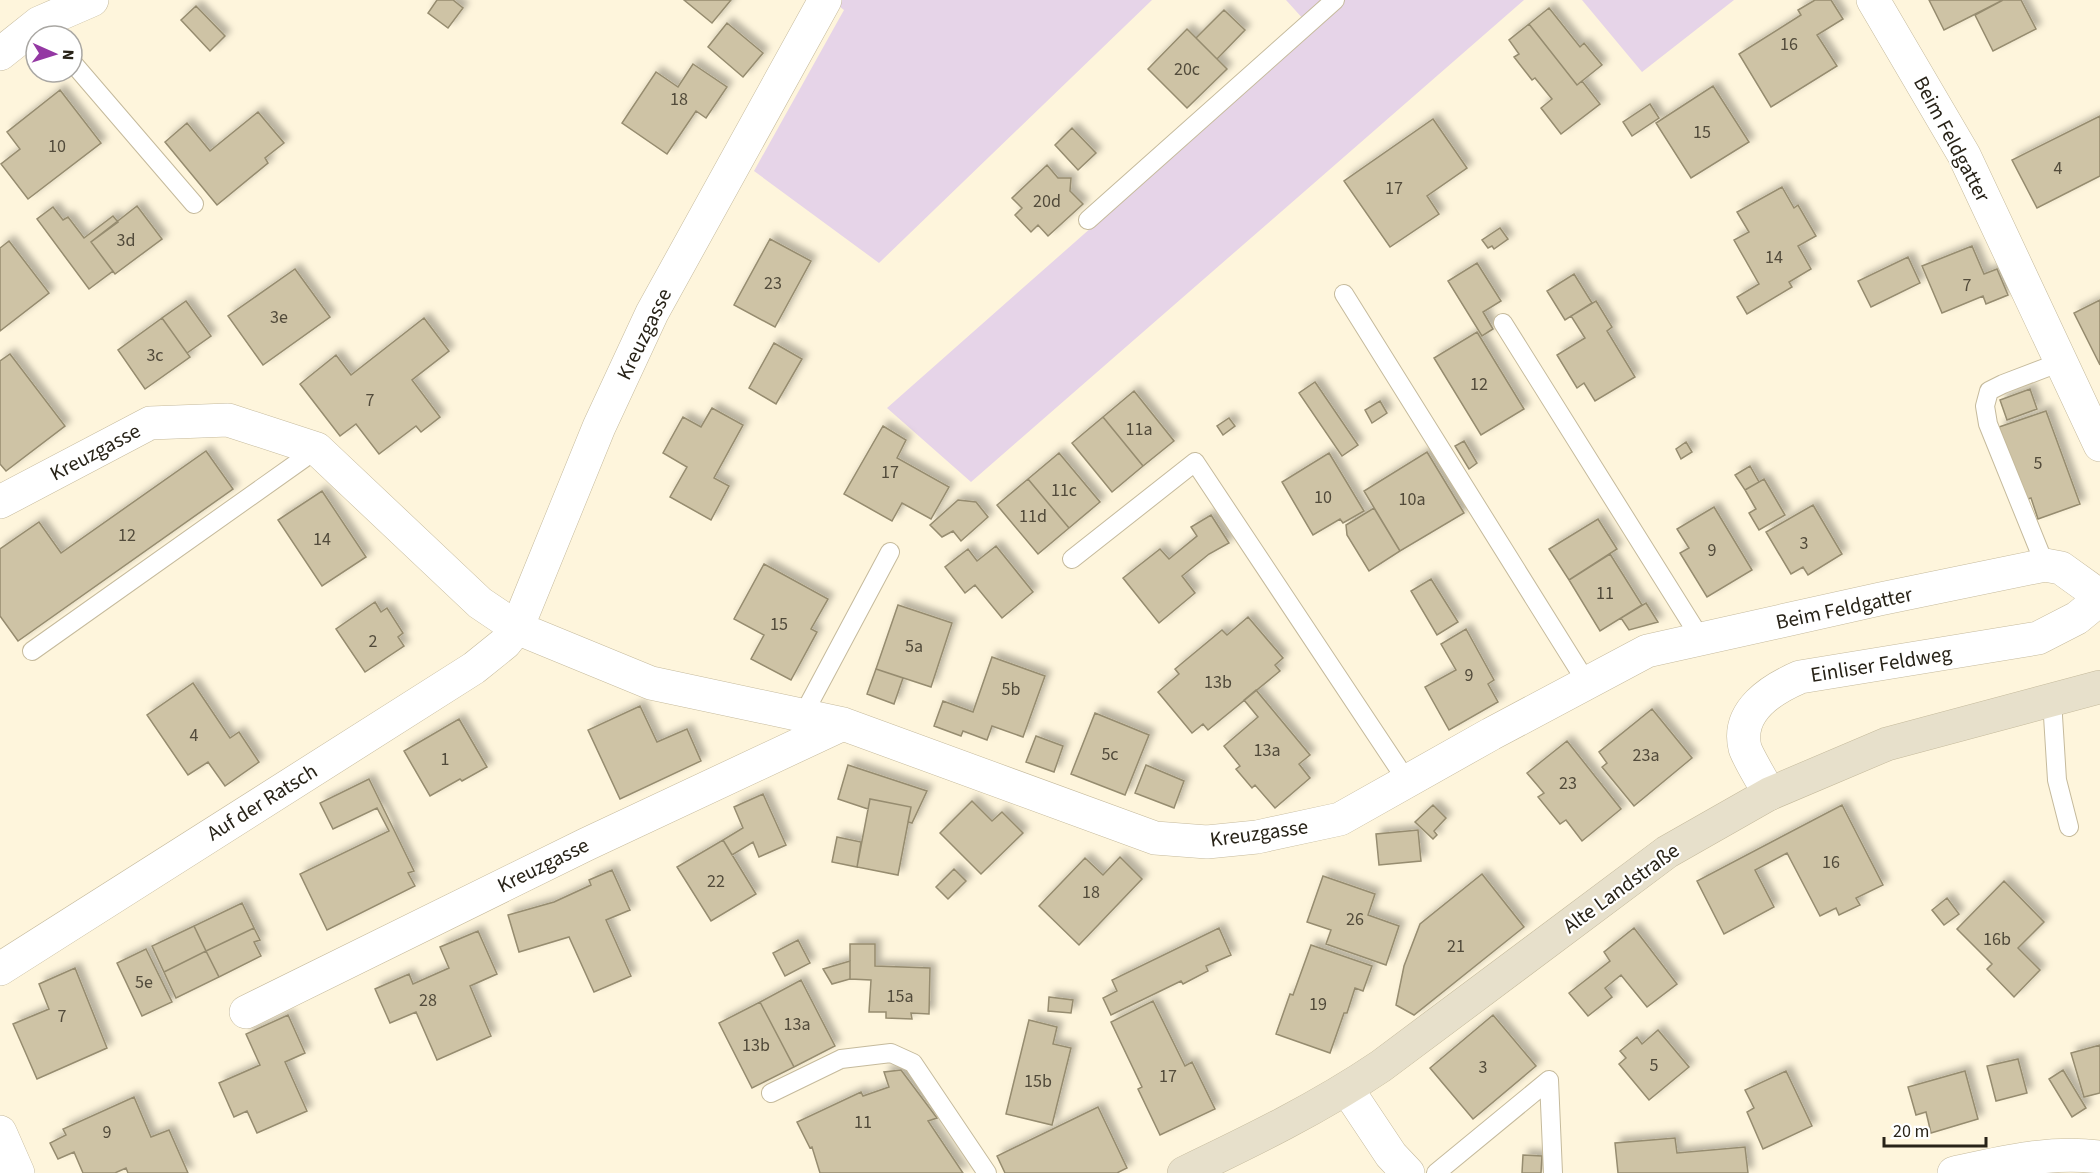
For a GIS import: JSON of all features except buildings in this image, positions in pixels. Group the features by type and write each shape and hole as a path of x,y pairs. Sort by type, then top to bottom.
{"main road":[{"name":"Alte Landstraße","path":"1184,1173 1246,1144 1347,1089 1668,852 1769,794 1887,744 2100,687"}],"street":[{"path":"54,24 92,0"},
{"name":"Kreuzgasse","path":"517,628 599,427 652,313 825,0"},
{"name":"Beim Feldgatter","path":"1873,0 1964,155 2100,445"},
{"path":"0,54 24,41"},
{"name":"Kreuzgasse","path":"0,502 150,423 228,420 318,449 480,603 517,628 651,684 843,724 1155,838 1207,842 1257,837 1340,819 1587,683"},
{"path":"2045,565 2061,568 2100,597"},
{"name":"Beim Feldgatter","path":"1587,683 1647,651 2045,565"},
{"name":"Einliser Feldweg","path":"1769,794 1745,749 1745,731 1749,717 1760,700 1777,687 1800,677 2038,638 2077,618 2100,597"},
{"name":"Auf der Ratsch","path":"0,969 474,668 505,643 517,628"},
{"name":"Kreuzgasse","path":"246,1012 587,844 843,724"},
{"path":"1347,1089 1391,1155 1408,1173"},
{"path":"0,1132 18,1173"},
{"path":"1954,1173 2023,1158 2058,1155 2100,1157"}],"lane":[{"path":"1088,220 1335,0"},
{"path":"84,76 195,204"},
{"path":"1344,294 1587,683"},
{"path":"1503,323 1701,639"},
{"path":"2045,565 1988,424 1985,406 1989,391 2061,362"},
{"path":"32,651 318,449"},
{"path":"1072,559 1195,462 1407,781"},
{"path":"803,715 890,552"},
{"path":"2052,700 2057,780 2069,827"},
{"path":"771,1093 842,1059 891,1053 913,1063 987,1173"},
{"path":"1436,1173 1549,1080 1552,1173"}],"shaded area":[{"path":"831,0 1152,0 879,263 754,171 844,10"},
{"path":"1286,0 1524,0 971,482 887,408 1314,31"},
{"path":"1582,0 1734,0 1642,72"}]}
